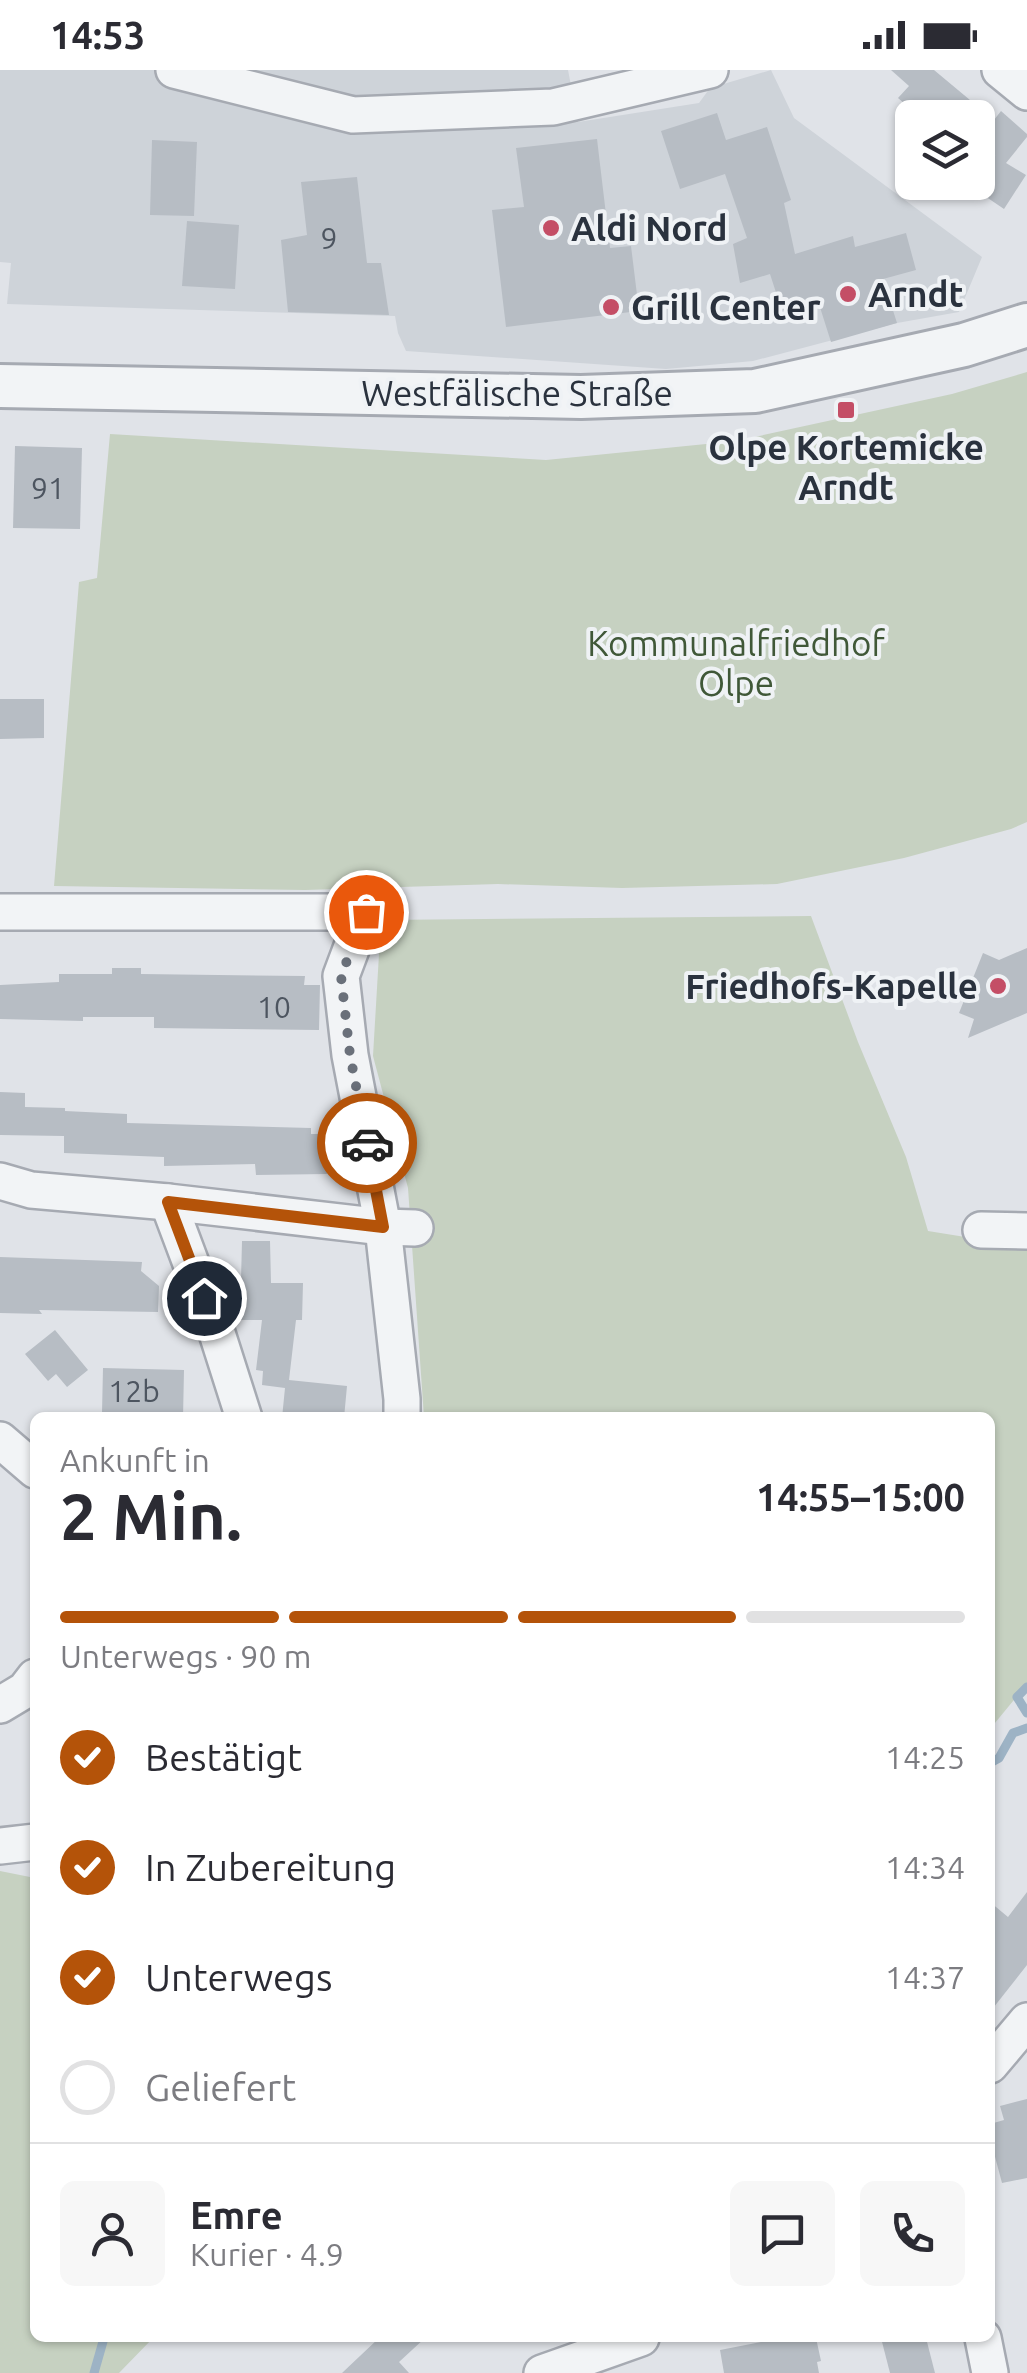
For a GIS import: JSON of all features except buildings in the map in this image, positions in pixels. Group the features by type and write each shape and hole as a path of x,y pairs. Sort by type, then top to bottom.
{"street":[{"path":"174,70 353,115 553,108 710,70"},
{"path":"1000,70 1027,92"},
{"name":"Westfälische Straße","path":"0,386 581,397 755,390 964,345 1027,325"},
{"path":"0,912 366,912 341,976 350,1055 399,1228 402,1412"},
{"path":"0,1182 31,1190 399,1228"},
{"path":"168,1202 242,1412"},
{"path":"981,1230 1027,1231"},
{"path":"0,1440 30,1466"},
{"path":"0,1705 30,1684"},
{"path":"0,1846 30,1843"},
{"path":"995,2059 1027,2021"},
{"path":"542,2373 631,2342"},
{"path":"984,2342 990,2373"}],"shaded area":[{"path":"0,70 568,70 578,122 699,103 710,88 771,70 794,118 895,193 895,200 905,200 982,257 959,312 897,323 753,361 666,369 406,351 395,316 7,304 11,263 0,262"}],"green space":[{"name":"Kommunalfriedhof Olpe","path":"1027,372 1027,822 904,858 777,884 622,888 498,884 305,890 54,886 79,582 97,578 110,434 546,460 736,441 952,394"},
{"path":"811,916 906,1157 928,1231 1027,1247 1027,1684 995,1723 995,1412 424,1412 408,1188 373,1056 381,920"},
{"path":"0,1871 30,1877 30,2342 149,2342 119,2373 0,2373"}],"waterway":[{"path":"1027,1687 1017,1697 1027,1713"},
{"path":"995,1760 1013,1733 1027,1728"},
{"path":"94,2373 103,2342"}],"way so far":[{"path":"366,912 341,976 350,1055 367,1143"}],"place":[{"name":"Aldi Nord","path":"551,228"},
{"name":"Arndt","path":"848,294"},
{"name":"Grill Center","path":"611,307"},
{"name":"Olpe Kortemicke Arndt","path":"846,410"},
{"name":"Friedhofs-Kapelle","path":"998,986"}],"route":[{"path":"204,1298 168,1202 383,1227 367,1143"}]}
